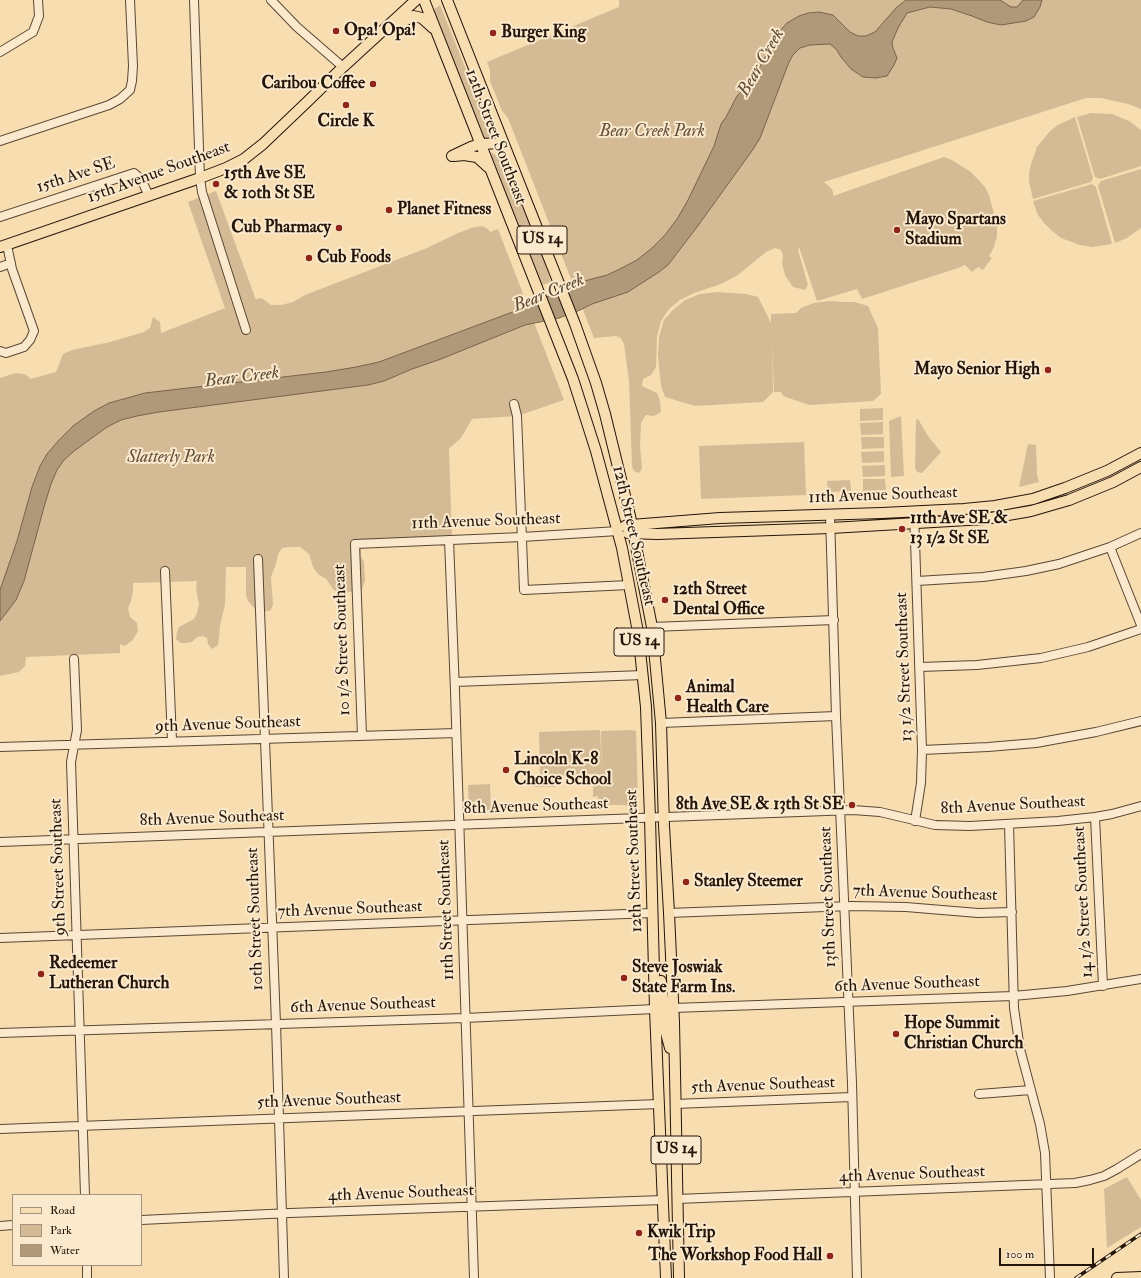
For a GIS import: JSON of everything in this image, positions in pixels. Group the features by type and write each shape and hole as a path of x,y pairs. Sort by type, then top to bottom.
{"main road":[{"name":"15th Avenue Southeast","path":"4,246 200,178 226,168 244,158 253,152 416,0"},
{"name":"12th Street Southeast","path":"424,0 581,402 618,530 638,632 647,730 653,957 666,1278"},
{"name":"12th Street Southeast","path":"447,0 575,324 594,376 605,414 632,529 652,627 661,723 664,818 670,913 679,1278"},
{"path":"366,45 405,20 414,16 422,18 436,31"},
{"path":"490,169 477,157 464,155 452,156 471,146 503,143"},
{"name":"11th Avenue Southeast","path":"618,530 720,518 914,511 975,508 1010,504 1033,499 1086,480 1141,453"},
{"name":"11th Avenue Southeast","path":"632,529 672,533 831,528 985,519 1031,511 1069,500 1092,492 1141,467"},
{"path":"653,957 659,965 663,1000 668,1008 673,1008"},
{"path":"655,1009 660,1010 665,1016 667,1039 674,1060"},
{"path":"1117,1278 1141,1277"}],"street":[{"path":"0,52 34,32 39,16 38,0"},
{"path":"0,141 109,105 120,99 130,90 133,66 130,0"},
{"path":"194,0 200,178 202,192 246,330"},
{"path":"271,0 297,27 343,67"},
{"name":"15th Ave SE","path":"0,216 134,173 141,179 149,196"},
{"path":"0,351 6,353 24,347 30,340 34,331 4,246"},
{"path":"0,267 11,263"},
{"path":"514,404 517,416 524,590 629,585"},
{"name":"13 1/2 Street Southeast","path":"914,511 922,750 921,783 915,821"},
{"name":"13th Street Southeast","path":"830,515 836,716 841,811 858,1278"},
{"name":"11th Avenue Southeast","path":"355,544 522,537 618,530"},
{"path":"917,581 964,579 1013,574 1059,564 1110,547 1141,533"},
{"name":"11th Street Southeast","path":"449,540 474,1278"},
{"name":"10 1/2 Street Southeast","path":"355,544 362,736"},
{"path":"1110,547 1141,625"},
{"name":"10th Street Southeast","path":"258,559 284,1278"},
{"path":"165,571 172,741"},
{"path":"652,627 834,620"},
{"path":"920,668 977,665 1040,658 1088,647 1141,629"},
{"name":"9th Street Southeast","path":"74,659 77,730 71,762 85,1194"},
{"path":"455,682 643,676"},
{"path":"661,723 836,716"},
{"path":"922,750 1036,743 1096,732 1141,721"},
{"name":"9th Avenue Southeast","path":"0,747 456,733"},
{"name":"8th Avenue Southeast","path":"0,842 841,811 880,812 915,821 953,827 1058,821 1095,817 1141,806"},
{"name":"14 1/2 Street Southeast","path":"1095,817 1103,986"},
{"path":"1009,824 1013,996 1020,1049 1042,1137 1046,1165 1050,1278"},
{"name":"7th Avenue Southeast","path":"670,913 844,906 906,907 978,913 1012,912"},
{"name":"7th Avenue Southeast","path":"0,938 653,913"},
{"name":"6th Avenue Southeast","path":"673,1008 1013,996 1042,994 1141,980"},
{"name":"6th Avenue Southeast","path":"0,1033 465,1018 655,1009"},
{"path":"979,1094 1031,1090"},
{"name":"5th Avenue Southeast","path":"675,1104 852,1097"},
{"name":"5th Avenue Southeast","path":"0,1129 279,1117 469,1112 659,1104"},
{"name":"4th Avenue Southeast","path":"677,1199 1075,1183 1099,1177 1117,1169 1141,1154"},
{"name":"4th Avenue Southeast","path":"142,1220 472,1206 663,1200"},
{"path":"0,1226 12,1225"},
{"path":"87,1266 87,1278"}],"green space":[{"name":"Bear Creek Park","path":"619,0 1141,0 1141,109 1128,104 1101,98 1086,98 824,182 831,188 833,196 944,157 952,160 971,172 985,187 989,195 997,225 997,236 994,247 989,256 992,258 983,270 978,267 972,272 965,265 862,299 857,289 817,301 799,247 798,250 808,285 805,290 793,287 785,275 781,250 775,248 766,252 738,275 721,284 694,293 680,300 669,309 661,321 657,336 656,367 651,375 643,379 642,386 657,393 660,401 661,412 654,416 646,415 641,423 640,446 642,469 639,473 634,471 632,466 629,381 624,344 621,338 616,336 594,338 508,118 502,111 490,81 490,70 487,62 619,7"},
{"path":"440,5 491,132 489,138 483,138 433,10"},
{"path":"1091,113 1112,114 1129,121 1141,130 1141,166 1100,179 1095,177 1077,117"},
{"path":"1075,117 1093,178 1091,182 1033,199 1029,182 1029,173 1037,147 1050,131 1058,125"},
{"path":"491,152 501,159 537,241 551,282 543,285 539,280 493,162"},
{"path":"1141,169 1141,228 1127,238 1115,243 1098,186 1101,181"},
{"path":"1092,184 1096,187 1112,244 1092,247 1080,245 1061,238 1044,223 1038,215 1033,201"},
{"name":"Slatterly Park","path":"216,191 256,300 258,298 263,299 271,305 281,305 293,302 305,295 427,248 471,228 482,226 490,232 498,229 564,400 517,416 472,419 461,438 449,448 452,540 361,547 361,557 364,562 365,581 361,591 342,594 334,590 326,579 318,574 313,567 309,554 300,547 282,548 278,554 271,577 273,605 270,611 261,611 253,607 248,601 246,595 246,567 226,567 225,605 220,625 218,645 212,649 208,644 207,638 203,636 197,637 192,642 186,643 181,643 176,639 179,627 194,619 197,613 199,604 196,589 197,581 133,583 131,601 128,608 130,617 137,623 138,631 132,641 124,646 120,644 120,653 26,657 25,666 19,672 0,676 0,378 16,373 24,374 30,379 56,372 63,354 72,350 110,342 144,332 150,328 153,317 160,322 161,333 225,308 188,202"},
{"path":"717,292 747,294 758,297 771,323 771,314 796,313 801,308 814,303 830,301 855,302 868,306 878,328 881,394 873,401 809,405 783,396 781,392 774,392 772,341 773,392 763,402 695,406 665,397 661,386 658,355 659,337 664,320 685,300 700,294"},
{"path":"883,408 883,420 860,421 860,409"},
{"path":"901,416 904,476 891,477 889,421"},
{"path":"918,419 928,436 941,452 922,473 917,472 915,468 916,420"},
{"path":"883,422 883,434 861,435 860,423"},
{"path":"861,437 884,437 884,448 862,449"},
{"path":"804,442 806,495 701,499 699,446"},
{"path":"1028,444 1036,445 1037,474 1039,482 1019,487"},
{"path":"884,451 884,462 862,463 861,452"},
{"path":"885,465 885,476 863,477 862,466"},
{"path":"863,479 885,479 886,490 863,491"},
{"path":"850,480 851,491 828,492 827,481"},
{"path":"600,730 602,774 540,776 539,732"},
{"path":"601,731 636,731 638,800 631,808 625,805 599,805 598,796 593,797 593,776 602,775"},
{"path":"556,777 555,787 534,787 533,780 536,780 536,778"},
{"path":"490,784 491,813 469,814 468,785"},
{"path":"1127,1177 1141,1200 1141,1227 1107,1248 1104,1189"}],"water":[{"name":"Bear Creek","path":"906,0 1000,0 1011,7 1017,7 1023,0 1042,0 1034,17 1026,21 1001,25 987,22 951,9 930,7 907,13 892,42 897,58 887,76 876,78 863,77 851,69 836,49 830,44 810,45 800,48 789,62 760,138 754,148 668,265 628,292 592,304 559,318 525,325 384,381 368,385 159,412 121,420 107,427 74,451 64,460 57,470 44,507 24,581 16,600 0,621 0,590 40,466 47,454 59,440 73,426 94,411 109,403 145,393 326,372 379,362 518,310 577,283 607,275 620,269 637,260 652,248 665,235 677,219 687,202 714,146 721,124 737,96 757,72 778,33 787,23 799,16 819,12 833,15 850,32 858,36 866,36 875,32 896,8"}],"railway":[{"path":"1076,1278 1141,1234"}],"place":[{"name":"Opa! Opa!","path":"336,31"},
{"name":"Burger King","path":"493,33"},
{"name":"Caribou Coffee","path":"373,84"},
{"name":"Circle K","path":"346,105"},
{"name":"15th Ave SE & 10th St SE","path":"216,184"},
{"name":"Planet Fitness","path":"389,210"},
{"name":"Cub Pharmacy","path":"339,228"},
{"name":"Mayo Spartans Stadium","path":"897,230"},
{"name":"Cub Foods","path":"309,258"},
{"name":"Mayo Senior High","path":"1048,370"},
{"name":"11th Ave SE & 13 1/2 St SE","path":"902,529"},
{"name":"12th Street Dental Office","path":"665,600"},
{"name":"Animal Health Care","path":"678,698"},
{"name":"Lincoln K-8 Choice School","path":"506,770"},
{"name":"8th Ave SE & 13th St SE","path":"852,805"},
{"name":"Stanley Steemer","path":"686,882"},
{"name":"Redeemer Lutheran Church","path":"41,974"},
{"name":"Steve Joswiak State Farm Ins.","path":"624,978"},
{"name":"Hope Summit Christian Church","path":"896,1034"},
{"name":"Kwik Trip","path":"639,1233"},
{"name":"The Workshop Food Hall","path":"830,1256"}]}
